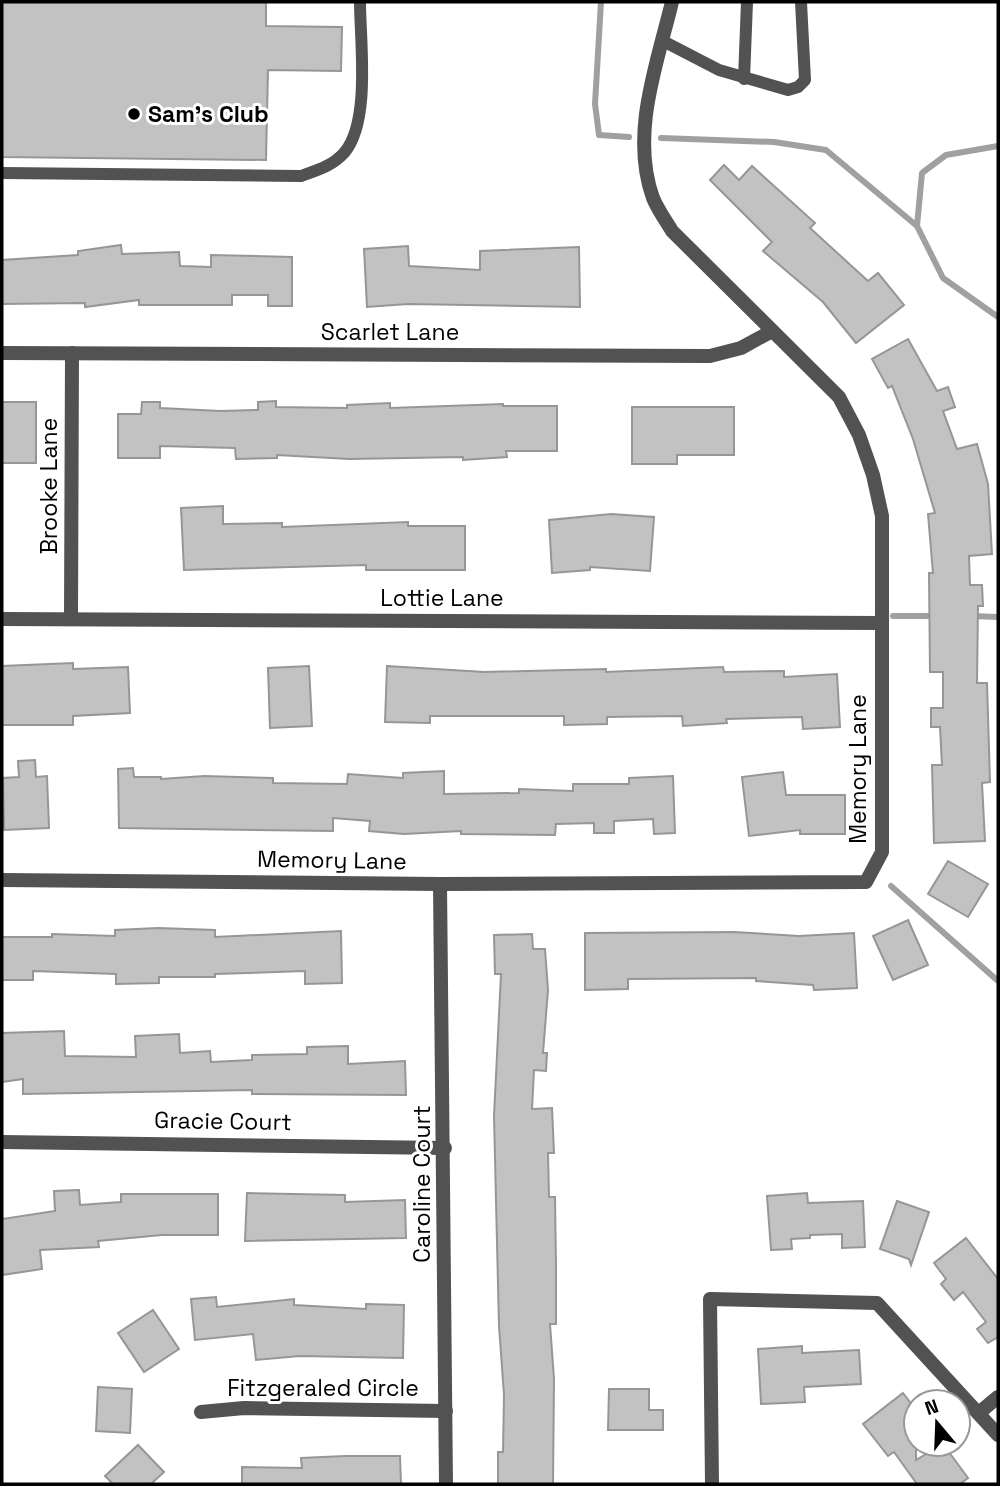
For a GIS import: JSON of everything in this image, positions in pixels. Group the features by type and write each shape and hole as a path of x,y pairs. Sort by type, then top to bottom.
{"street":[{"name":"Memory Lane","path":"2,880 440,884 866,882 882,852 882,516 873,475 859,435 839,397 672,231 653,199 646,167 644,116 673,2"},
{"name":"Scarlet Lane","path":"2,354 710,356 741,348 772,331"},
{"name":"Brooke Lane","path":"71,619 72,353"},
{"name":"Lottie Lane","path":"2,619 881,623"},
{"name":"Caroline Court","path":"440,884 445,1148 446,1484"},
{"name":"Gracie Court","path":"2,1142 445,1148"},
{"path":"712,1484 710,1299 877,1303 980,1412 998,1435"},
{"path":"980,1412 998,1397"},
{"name":"Fitzgeraled Circle","path":"201,1412 244,1408 446,1411"}],"lane":[{"path":"2,173 301,176 329,166 345,151 357,129 360,100 359,2"},
{"path":"744,79 747,2"},
{"path":"663,41 744,79 788,90 798,87 805,80 801,2"}],"building":[{"name":"Sam's Club","path":"2,2 266,2 266,26 342,27 341,71 268,70 266,160 2,157"},
{"path":"724,165 739,180 752,166 815,223 810,228 868,281 878,273 904,305 856,343 823,302 763,251 772,242 710,180"},
{"path":"121,245 122,254 179,252 180,266 211,267 211,255 292,257 292,306 268,306 268,295 232,295 232,305 139,305 139,300 85,307 85,303 2,304 2,260 78,255 78,251"},
{"path":"408,246 409,266 480,270 480,251 579,247 580,307 408,304 367,307 364,249"},
{"path":"908,339 937,391 948,387 955,407 943,411 957,449 977,444 988,484 992,554 969,556 970,585 982,585 983,606 978,606 977,683 987,683 990,782 982,783 985,841 934,843 932,765 942,765 940,727 931,727 931,708 943,708 943,672 930,672 929,573 933,573 928,514 935,513 913,439 892,386 888,388 872,359"},
{"path":"276,401 276,407 347,408 347,405 390,403 390,408 503,404 557,406 557,451 506,451 507,457 463,460 463,457 349,459 277,455 277,458 236,459 235,448 160,446 160,458 118,458 118,414 141,414 142,402 160,402 160,408 220,411 258,410 258,402"},
{"path":"2,402 36,402 36,463 2,463"},
{"path":"632,407 734,407 734,455 677,455 677,464 632,464"},
{"path":"223,506 223,524 282,523 282,527 408,522 408,526 465,526 465,570 366,570 366,565 184,570 181,508"},
{"path":"611,514 654,517 650,571 590,567 590,570 552,573 549,520"},
{"path":"73,663 73,669 128,667 130,713 73,716 73,725 2,725 2,666"},
{"path":"309,666 312,726 270,728 268,668"},
{"path":"387,666 484,672 606,669 606,672 723,667 724,672 784,671 784,677 837,674 840,727 803,729 802,717 726,719 727,723 683,726 682,716 607,717 607,724 564,725 564,716 430,716 430,723 385,722"},
{"path":"35,760 36,777 47,776 49,828 4,830 3,778 19,777 18,761"},
{"path":"133,768 134,777 273,778 273,783 347,784 348,774 403,778 403,773 444,771 444,794 519,793 519,789 573,791 573,784 629,784 629,778 673,776 675,833 654,834 653,819 614,821 614,833 594,833 594,823 556,824 555,835 461,834 461,831 404,834 369,831 370,821 333,818 333,831 119,828 118,769"},
{"path":"783,772 786,795 845,795 845,834 800,834 800,830 749,836 742,777"},
{"path":"948,861 988,884 968,917 928,894"},
{"path":"908,920 928,965 893,980 873,936"},
{"path":"115,930 215,930 215,937 341,931 342,983 305,984 305,971 215,974 215,977 159,977 159,983 116,984 116,974 33,971 33,980 2,980 2,937 52,937 52,934 115,936"},
{"path":"734,932 799,936 854,933 857,988 814,990 813,985 756,981 756,978 628,979 628,989 585,990 585,933"},
{"path":"532,934 533,949 545,949 548,990 543,1053 547,1053 546,1071 534,1070 532,1109 552,1108 554,1153 548,1153 549,1197 555,1197 556,1324 550,1324 554,1379 553,1484 498,1484 498,1452 503,1452 504,1395 499,1326 494,1116 501,974 495,974 494,935"},
{"path":"64,1031 65,1056 136,1057 135,1036 179,1034 180,1053 210,1051 211,1062 252,1060 252,1055 307,1054 307,1047 348,1046 348,1064 405,1061 406,1095 252,1094 252,1090 23,1094 23,1079 2,1082 2,1033"},
{"path":"79,1190 80,1205 121,1202 121,1194 218,1194 218,1235 162,1235 98,1241 99,1247 40,1250 42,1269 2,1275 2,1219 55,1211 54,1191"},
{"path":"247,1193 345,1195 345,1202 405,1200 406,1238 245,1241"},
{"path":"807,1193 808,1203 863,1201 865,1247 842,1248 842,1234 810,1235 810,1238 791,1239 792,1249 771,1250 767,1196"},
{"path":"897,1201 929,1212 911,1265 909,1259 880,1249"},
{"path":"966,1238 998,1279 998,1337 988,1343 977,1329 986,1322 963,1292 954,1300 941,1284 946,1279 934,1263"},
{"path":"216,1297 217,1307 294,1299 294,1305 366,1309 366,1304 404,1305 403,1358 300,1356 256,1360 253,1334 195,1340 191,1299"},
{"path":"153,1310 179,1349 144,1372 118,1333"},
{"path":"802,1346 802,1353 859,1350 861,1384 804,1387 805,1402 761,1404 758,1349"},
{"path":"98,1387 132,1389 130,1433 96,1431"},
{"path":"609,1389 649,1389 649,1410 663,1410 663,1430 608,1430"},
{"path":"902,1394 902,1458 953,1458 968,1478 960,1484 917,1484 894,1452 888,1456 863,1424"},
{"path":"138,1445 164,1472 151,1484 113,1484 105,1476"},
{"path":"400,1456 401,1484 242,1484 242,1467 302,1468 301,1458"}],"waterway":[{"path":"601,2 595,104 599,135 629,137"},
{"path":"661,138 774,142 826,150 917,226 943,278 998,317"},
{"path":"917,226 922,173 946,155 998,146"},
{"path":"893,616 937,616"},
{"path":"972,616 998,617"},
{"path":"891,886 998,981"}],"place":[{"name":"Sam's Club","path":"134,114"}]}
